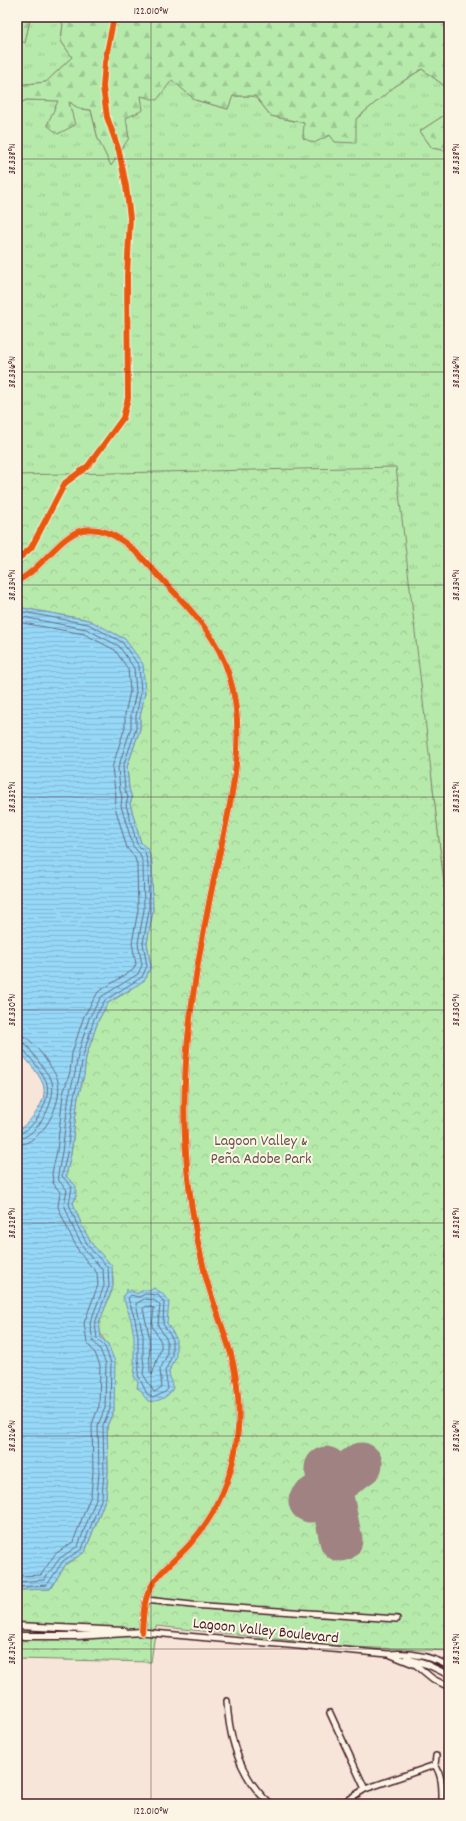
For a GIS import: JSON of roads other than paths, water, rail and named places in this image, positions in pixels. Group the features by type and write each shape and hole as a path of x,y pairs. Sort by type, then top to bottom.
{"street":[{"path":"17,581 33,571 69,537 78,531 93,529 111,534 145,561 201,622 222,656 229,673 235,702 237,720 233,794 211,893 193,998 187,1049 184,1101 185,1140 195,1228 207,1281 234,1366 238,1404 237,1436 229,1474 223,1491 211,1515 192,1543 154,1582 149,1590 146,1600 142,1632"},
{"path":"146,1600 192,1605 397,1619"},
{"path":"17,1626 76,1627 142,1632"},
{"path":"17,1636 76,1636 142,1632"},
{"name":"Lagoon Valley Boulevard","path":"142,1632 388,1654 420,1655 449,1666"},
{"name":"Lagoon Valley Boulevard","path":"388,1654 416,1666 433,1679 449,1687"},
{"name":"Lagoon Valley Boulevard","path":"397,1657 418,1661 449,1675"},
{"path":"227,1701 229,1728 238,1759 250,1779 270,1804"},
{"path":"330,1713 365,1790"},
{"path":"436,1756 435,1765 439,1771 441,1780 442,1804"},
{"path":"341,1804 365,1790 435,1765"}],"water":[{"path":"17,607 89,620 125,639 143,664 145,692 140,717 140,729 127,767 129,789 132,798 130,804 141,843 148,849 152,863 153,911 147,943 151,966 145,980 108,1003 98,1021 86,1057 84,1075 78,1097 71,1154 66,1176 76,1186 76,1196 73,1203 82,1226 92,1244 112,1266 113,1287 99,1323 101,1338 108,1344 115,1362 114,1410 107,1426 108,1472 106,1497 85,1552 66,1564 50,1589 17,1590 17,1131 33,1117 41,1104 44,1091 43,1084 38,1075 17,1048"},
{"path":"154,1288 162,1293 169,1302 167,1323 176,1338 176,1358 169,1372 173,1388 166,1397 155,1401 148,1401 143,1395 142,1391 137,1388 138,1382 134,1377 134,1336 131,1320 123,1297 127,1289 128,1292 131,1290 137,1294 143,1290 149,1291"}],"park label":[{"name":"Lagoon Valley & Peña Adobe Park","path":"261,1148"}]}
